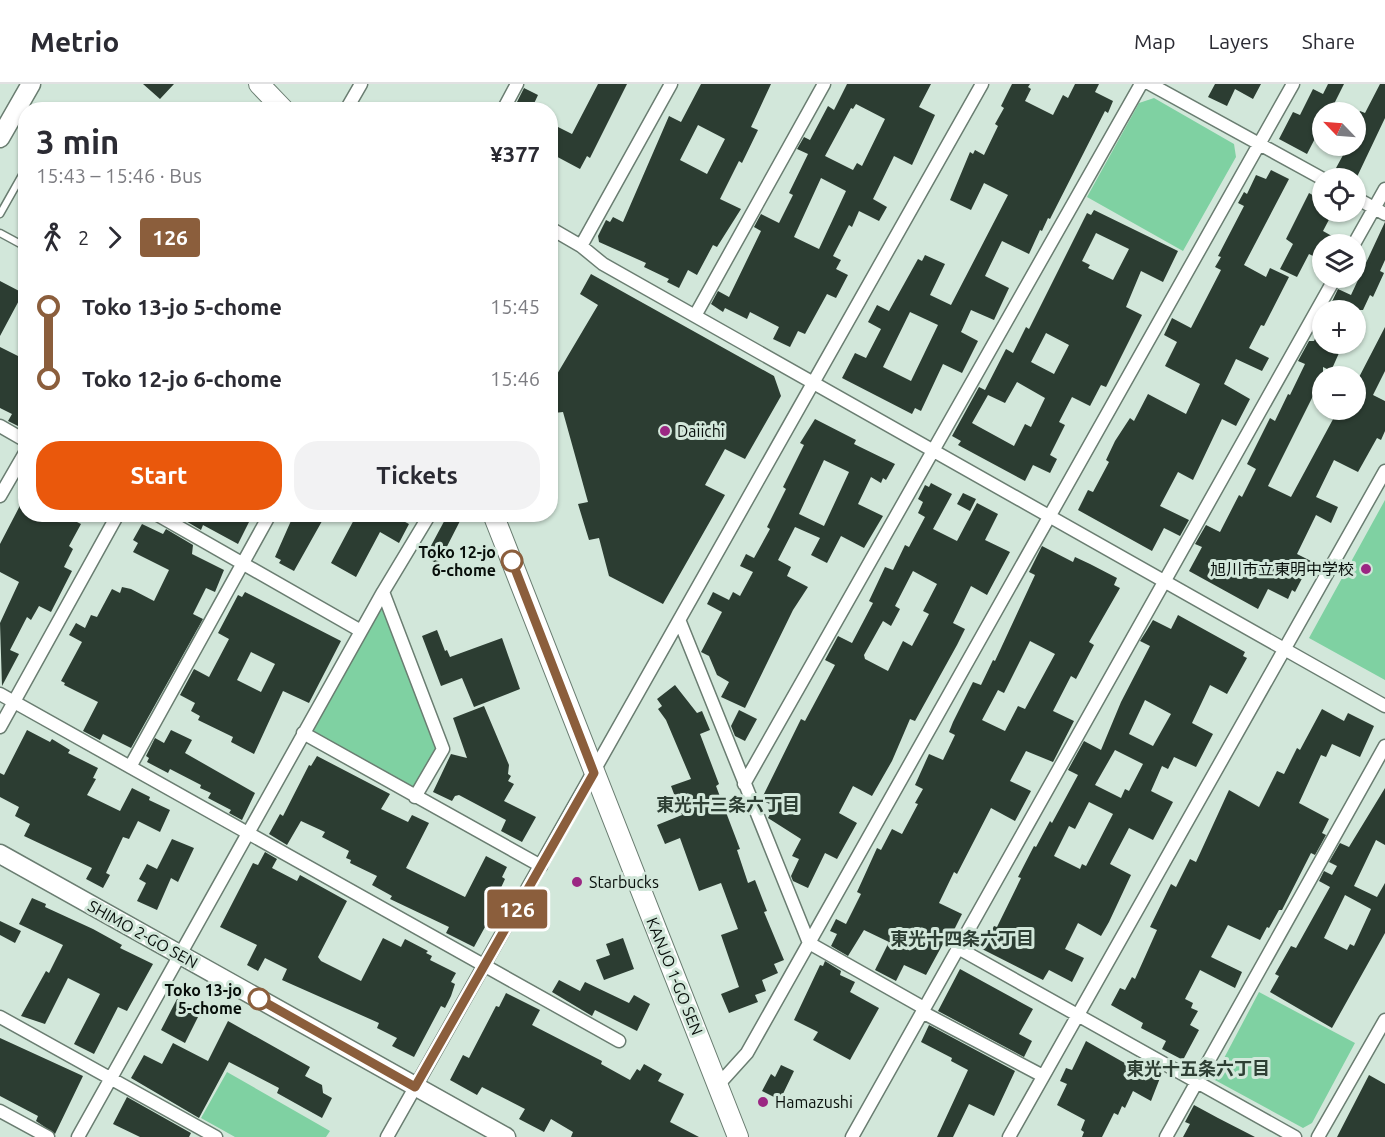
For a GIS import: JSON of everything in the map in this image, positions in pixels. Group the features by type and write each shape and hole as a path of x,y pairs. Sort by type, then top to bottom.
{"main road":[{"path":"259,84 276,102"},
{"name":"KANJO 1-GO SEN","path":"497,522 738,1137"}],"street":[{"path":"21,102 31,84"},
{"path":"351,102 361,84"},
{"path":"507,102 517,84"},
{"path":"581,246 671,84"},
{"path":"696,314 824,84"},
{"path":"387,1137 982,84"},
{"path":"744,784 1141,84"},
{"path":"1150,84 1312,173"},
{"path":"719,1084 747,1053 1293,84"},
{"path":"0,138 18,107"},
{"path":"1362,234 1380,211 1385,189"},
{"path":"1366,203 1380,211"},
{"path":"558,233 581,246 603,264 696,314 1049,517 1385,706"},
{"path":"852,1137 1329,288"},
{"path":"0,426 18,436"},
{"path":"0,496 18,465"},
{"path":"1009,1137 1385,471"},
{"path":"0,727 114,522"},
{"path":"170,522 361,631"},
{"path":"130,767 266,522"},
{"path":"78,1137 181,956 303,733 425,522"},
{"path":"383,592 443,749 415,797"},
{"path":"680,622 809,943 923,1010 1043,1076"},
{"path":"0,694 619,1041"},
{"path":"303,733 541,866"},
{"path":"1166,1137 1385,746"},
{"name":"SHIMO 2-GO SEN","path":"0,854 506,1137"},
{"path":"958,948 1295,1137"},
{"path":"0,1017 216,1137"},
{"path":"1318,1137 1385,1020"},
{"path":"0,1111 48,1137"}],"lane":[{"path":"0,214 18,182"},
{"path":"0,233 18,243"}],"green space":[{"path":"1154,98 1234,144 1236,157 1183,251 1087,197 1139,103"},
{"name":"旭川市立東明中学校","path":"1385,500 1385,680 1309,638"},
{"path":"383,592 443,749 415,797 303,733"},
{"path":"1259,992 1355,1043 1312,1123 1303,1128 1213,1079"},
{"path":"227,1072 330,1131 326,1137 235,1137 201,1118"}],"building":[{"path":"143,84 174,84 160,99"},
{"path":"598,84 627,84 590,158 587,156 580,169 558,157 558,127 572,134"},
{"path":"701,84 771,84 751,127 758,130 742,163 739,161 720,199 741,209 717,247 713,245 697,275 688,270 679,288 667,282 669,279 644,267 646,263 599,242 598,236 606,220 610,222 613,217 623,222 669,116 681,122","holes":["698,125 725,139 707,174 680,160"]},
{"path":"847,84 931,84 919,107 935,115 912,165 894,156 873,199 887,207 879,221 859,211 852,227 849,225 833,256 841,260 836,269 848,275 836,298 827,294 805,334 798,331 790,347 773,339 779,327 750,312 747,319 725,308 723,312 711,304 718,291 729,297 761,231 754,227 761,214 779,223 793,195 789,193 808,154 797,149 804,137 810,140 828,106 834,110","holes":["856,104 885,119 862,166 857,163 853,170 825,156 851,108 853,109","821,178 846,191 819,249 794,237"]},
{"path":"1012,84 1030,84 1028,87 1031,89 1025,101 1053,115 1063,95 1068,98 1075,84 1099,84 1095,92 1113,101 1108,113 1105,111 1050,219 1048,218 1042,231 1040,230 1029,254 1002,241 985,276 1009,288 994,320 971,310 961,332 978,341 962,373 943,364 921,411 915,408 912,414 842,378 855,353 866,358 881,329 868,322 877,305 889,311 918,259 922,261 925,255 945,264 930,295 951,305 1008,195 984,183 971,210 950,200 970,152 973,154 975,150 984,155 998,126 995,124 1004,108 1001,106","holes":["910,312 938,325 911,381 883,367"]},
{"path":"1215,84 1261,84 1253,99 1235,89 1227,106 1208,97"},
{"path":"1328,84 1344,84 1335,102 1312,102 1312,144 1307,154 1279,139 1293,112 1300,115 1313,89 1323,94"},
{"path":"1380,84 1385,84 1385,118 1361,168 1336,168 1343,156 1366,156 1366,111"},
{"path":"524,88 538,95 535,102 517,102"},
{"path":"1271,170 1289,179 1244,265 1266,277 1270,268 1289,277 1264,326 1261,325 1249,348 1269,358 1262,371 1236,359 1224,384 1250,399 1236,426 1222,419 1193,480 1178,472 1160,506 1189,520 1180,536 1164,528 1152,551 1078,510 1088,490 1093,492 1109,462 1106,460 1115,441 1130,418 1134,421 1148,394 1186,414 1200,384 1165,366 1177,342 1164,335 1172,318 1191,328 1221,270 1215,267 1221,257 1218,256 1244,206 1238,203 1244,192 1247,194 1256,175 1266,179"},
{"path":"1309,193 1312,195 1312,222 1328,222 1323,231 1328,234 1312,234 1312,256 1309,254 1297,277 1280,269 1293,244 1286,239"},
{"path":"1094,210 1178,251 1163,282 1141,271 1126,307 1142,315 1106,387 1101,385 1090,406 1072,397 1059,422 1065,425 1050,455 1057,459 1050,473 1033,465 1025,481 958,445 961,441 952,436 979,387 985,390 1006,349 1013,353 1026,327 1029,329 1087,213 1091,215","holes":["1096,233 1129,249 1113,280 1088,268 1090,265 1082,261","1046,333 1069,345 1054,374 1031,362","1017,382 1045,398 1031,427 1025,424 1014,446 972,423 988,395 1005,403"]},
{"path":"1385,222 1385,260 1380,271 1384,273 1373,297 1370,295 1366,304 1366,300 1333,300 1338,289 1351,295 1354,288 1366,288 1366,263"},
{"name":"Daiichi","path":"591,274 774,376 781,396 745,459 725,449 705,485 725,495 663,604 609,576 599,538 589,540 578,504 588,502 563,412 558,413 558,372 598,305 580,294"},
{"path":"0,281 18,290 18,302 0,336"},
{"path":"1385,327 1385,371 1373,395 1385,401 1385,431 1381,440 1377,438 1358,472 1334,460 1316,497 1338,507 1331,523 1316,515 1297,554 1311,561 1295,592 1292,590 1288,599 1268,589 1258,609 1189,571 1202,547 1195,544 1206,525 1220,532 1239,495 1242,497 1256,469 1247,464 1270,418 1275,421 1288,394 1290,395 1305,364 1298,361 1309,341 1312,341 1312,354 1339,354 1333,366 1312,366 1312,398 1268,486 1291,497 1333,420 1366,420 1365,366"},
{"path":"0,347 18,356 18,426 8,421 12,414 0,408"},
{"path":"815,419 856,440 854,444 895,464 886,480 883,478 881,483 871,477 858,504 883,516 864,548 841,536 827,563 811,555 820,538 795,527 778,560 791,567 787,576 808,587 793,610 745,708 721,697 729,682 717,675 709,656 701,652 722,612 707,604 713,592 729,600 733,592 740,596 753,572 740,566 746,554 754,558 770,529 767,527 786,489 783,487 804,445 800,443","holes":["824,460 849,472 824,526 799,514"]},
{"path":"931,483 952,494 933,529 957,541 977,503 998,514 985,540 1010,552 987,595 971,586 953,623 965,629 957,645 915,721 910,719 892,761 872,796 853,786 839,813 857,823 837,859 825,853 808,888 793,881 791,876 799,859 792,856 801,839 768,818 774,806 761,800 801,719 805,721 835,665 825,660 838,636 852,643 873,603 869,601 885,567 893,570 905,545 909,547 925,517 918,513 923,502 918,499 925,485 929,487","holes":["913,571 937,584 923,611 929,614 912,646 903,641 888,671 865,659 864,655 883,621 891,626 900,609 895,606"]},
{"path":"963,493 976,499 970,511 957,504"},
{"path":"18,509 18,522 77,522 81,524 69,546 73,549 64,567 72,571 51,612 39,606 31,620 27,617 10,650 19,654 2,686 0,623 19,582 0,572 0,544"},
{"path":"188,522 249,522 238,544 203,525 201,530"},
{"path":"290,522 322,522 294,571 279,563 281,560 275,557"},
{"path":"353,522 405,522 409,524 399,543 380,532 356,577 331,563"},
{"path":"444,522 459,522 438,564 425,557"},
{"path":"142,524 163,534 166,529 193,545 192,554 224,570 215,592 206,588 193,614 203,619 131,748 103,734 100,740 83,731 98,702 64,685 65,683 61,681 82,642 69,635 76,623 85,628 91,615 97,617 112,589 120,593 122,587 131,589 154,601 169,570 133,552 138,543 133,540"},
{"path":"1042,546 1073,562 1075,557 1117,578 1114,585 1120,588 1089,642 1094,645 1076,679 1071,676 1053,711 1074,721 1053,762 1026,751 1010,781 1031,791 1015,821 991,808 957,874 954,872 939,903 962,914 954,930 951,929 926,975 904,965 896,981 875,970 889,942 864,930 848,956 831,946 837,934 830,931 836,919 846,924 861,894 857,892 877,848 881,850 892,829 902,834 918,804 915,803 923,789 915,785 929,754 943,760 955,735 949,732 953,722 973,682 981,685 993,660 995,661 1035,575 1029,572","holes":["1030,641 1055,654 1025,709 1018,706 1005,731 982,720 998,690 1004,693"]},
{"path":"245,592 341,641 309,703 283,691 254,754 231,742 233,737 198,720 200,716 191,711 195,703 180,695 194,669 209,677 229,639 218,633 238,595 242,597","holes":["251,652 275,664 261,692 237,680"]},
{"path":"1178,615 1245,652 1243,656 1247,658 1227,694 1210,685 1192,723 1213,734 1196,767 1174,757 1168,769 1162,766 1151,791 1173,802 1153,840 1129,828 1110,864 1131,875 1101,936 1078,923 1065,949 1084,958 1072,982 1049,970 1043,980 982,949 994,926 997,927 1034,846 1036,847 1050,821 1052,823 1078,775 1068,770 1084,741 1101,750 1121,702 1150,646 1140,641 1153,620 1171,629","holes":["1145,700 1171,714 1153,746 1129,734","1115,750 1143,764 1129,791 1125,789 1121,798 1095,785","1089,802 1113,814 1086,866 1082,864 1080,869 1054,856 1069,826 1075,829"]},
{"path":"437,630 445,651 447,650 450,657 502,638 520,689 474,707 462,678 441,686 422,636"},
{"path":"675,685 697,713 702,711 710,730 700,734 719,784 716,786 740,849 737,850 748,883 755,880 767,911 764,912 784,960 774,964 778,973 762,980 766,991 755,995 758,1002 729,1013 721,994 739,987 721,935 738,929 721,883 699,891 680,838 665,844 657,825 682,815 671,786 691,779 666,720 658,709 662,706 657,699"},
{"path":"484,706 509,765 508,774 511,776 508,781 514,784 504,801 536,817 522,842 501,831 506,820 459,795 455,796 452,801 433,792 451,754 467,758 453,718"},
{"path":"1322,709 1344,721 1348,713 1374,726 1360,757 1332,744 1326,757 1321,755 1299,803 1329,819 1322,833 1326,835 1315,855 1311,853 1282,910 1279,910 1260,940 1228,925 1211,957 1242,972 1235,988 1200,970 1185,999 1193,1003 1191,1008 1198,1011 1190,1025 1199,1030 1183,1060 1162,1049 1166,1041 1141,1028 1143,1023 1111,1005 1120,988 1125,990 1132,977 1135,979 1157,930 1150,927 1171,884 1176,887 1190,859 1196,862 1229,790 1259,807 1277,771 1284,774 1297,748 1300,750"},
{"path":"739,710 757,719 745,741 735,736 731,726"},
{"path":"27,730 50,742 52,739 70,750 68,753 98,768 93,778 96,779 87,795 120,811 132,788 150,797 149,800 170,810 160,832 138,821 129,839 123,837 106,873 110,875 103,888 86,879 92,868 24,836 30,824 15,816 19,807 0,797 0,773 4,775"},
{"path":"171,730 192,740 185,753 255,793 242,820 229,813 231,810 208,798 211,793 200,788 201,785 170,769 168,773 147,762 149,758 146,756 155,738 164,743"},
{"path":"317,756 390,794 381,809 408,822 412,815 429,823 406,868 465,897 486,856 507,867 499,892 509,897 491,930 485,927 474,947 446,933 449,927 390,899 392,896 372,885 377,876 350,863 351,860 346,858 349,851 322,837 325,832 301,821 287,845 269,834 280,814 283,816 309,765 311,766"},
{"path":"1385,788 1385,845 1376,840 1354,886 1377,897 1385,883 1385,933 1332,1028 1270,992 1279,976 1275,974 1291,946 1296,948 1330,887 1319,881 1324,871 1332,875 1337,866 1329,862 1340,843 1349,847","holes":["1345,895 1371,909 1354,946 1350,944 1347,950 1324,938"]},
{"path":"172,839 194,848 178,882 171,878 157,910 137,901 146,883 139,879 147,864 157,869"},
{"path":"265,852 277,859 272,868 297,881 300,875 347,901 318,957 321,961 361,981 383,938 401,947 405,939 428,951 426,953 432,956 430,960 456,973 451,982 455,984 445,1008 441,1006 414,1057 392,1046 397,1038 377,1028 379,1023 282,980 287,969 265,958 258,971 247,965 257,945 220,927 253,863 258,865"},
{"path":"32,898 46,904 45,907 93,929 122,945 120,948 153,964 127,1011 118,1007 94,1054 74,1044 100,994 68,978 45,1024 21,1016 46,971 49,973 63,945 19,924"},
{"path":"0,921 21,931 15,943 0,935"},
{"path":"623,938 634,969 604,980 596,960 610,955 606,944"},
{"path":"825,961 841,971 840,975 855,982 850,992 879,1008 850,1060 813,1040 818,1032 794,1020 820,965 823,966"},
{"path":"960,969 1033,1009 1019,1034 1032,1041 1024,1057 938,1011"},
{"path":"559,980 580,991 585,982 629,1003 634,995 650,1004 637,1031 595,1010 592,1016 552,992"},
{"path":"506,993 540,1010 532,1025 602,1061 601,1064 630,1080 637,1069 640,1071 644,1064 662,1074 658,1081 684,1094 670,1122 699,1137 571,1137 573,1132 551,1119 544,1132 519,1119 525,1109 482,1087 477,1095 450,1080 463,1055 469,1058 496,1006 499,1007"},
{"path":"177,999 201,1011 185,1043 161,1030"},
{"path":"228,1021 310,1067 305,1076 322,1085 323,1093 332,1098 322,1118 277,1093 279,1088 229,1062 199,1118 131,1078 144,1055 162,1064 173,1043 208,1061"},
{"path":"929,1025 1015,1071 994,1116 969,1104 953,1137 937,1137 968,1070 951,1061 952,1058 921,1042"},
{"path":"0,1038 83,1076 55,1134 36,1121 38,1116 0,1096"},
{"path":"1086,1041 1137,1070 1139,1067 1160,1078 1151,1101 1133,1091 1125,1108 1122,1106 1118,1115 1114,1113 1102,1137 1082,1137 1084,1132 1081,1130 1085,1120 1057,1105 1067,1084 1060,1081 1066,1068 1072,1070"},
{"path":"781,1065 794,1071 780,1100 762,1091 771,1074 775,1077"},
{"path":"1369,1075 1385,1084 1385,1137 1337,1137"},
{"path":"127,1097 191,1133 189,1137 140,1137 113,1124"},
{"path":"1194,1105 1255,1137 1183,1137 1190,1124 1185,1122"}],"bus line":[{"name":"126","path":"259,999 415,1087 485,966 594,773 512,561"}],"place":[{"name":"Daiichi","path":"665,431"},
{"name":"Toko 12-jo 6-chome","path":"512,561"},
{"name":"旭川市立東明中学校","path":"1366,569"},
{"name":"Starbucks","path":"577,882"},
{"name":"Toko 13-jo 5-chome","path":"259,999"},
{"name":"Hamazushi","path":"763,1102"}],"district":[{"name":"東光十三条六丁目","path":"728,804"},
{"name":"東光十四条六丁目","path":"962,938"},
{"name":"東光十五条六丁目","path":"1198,1068"}]}
